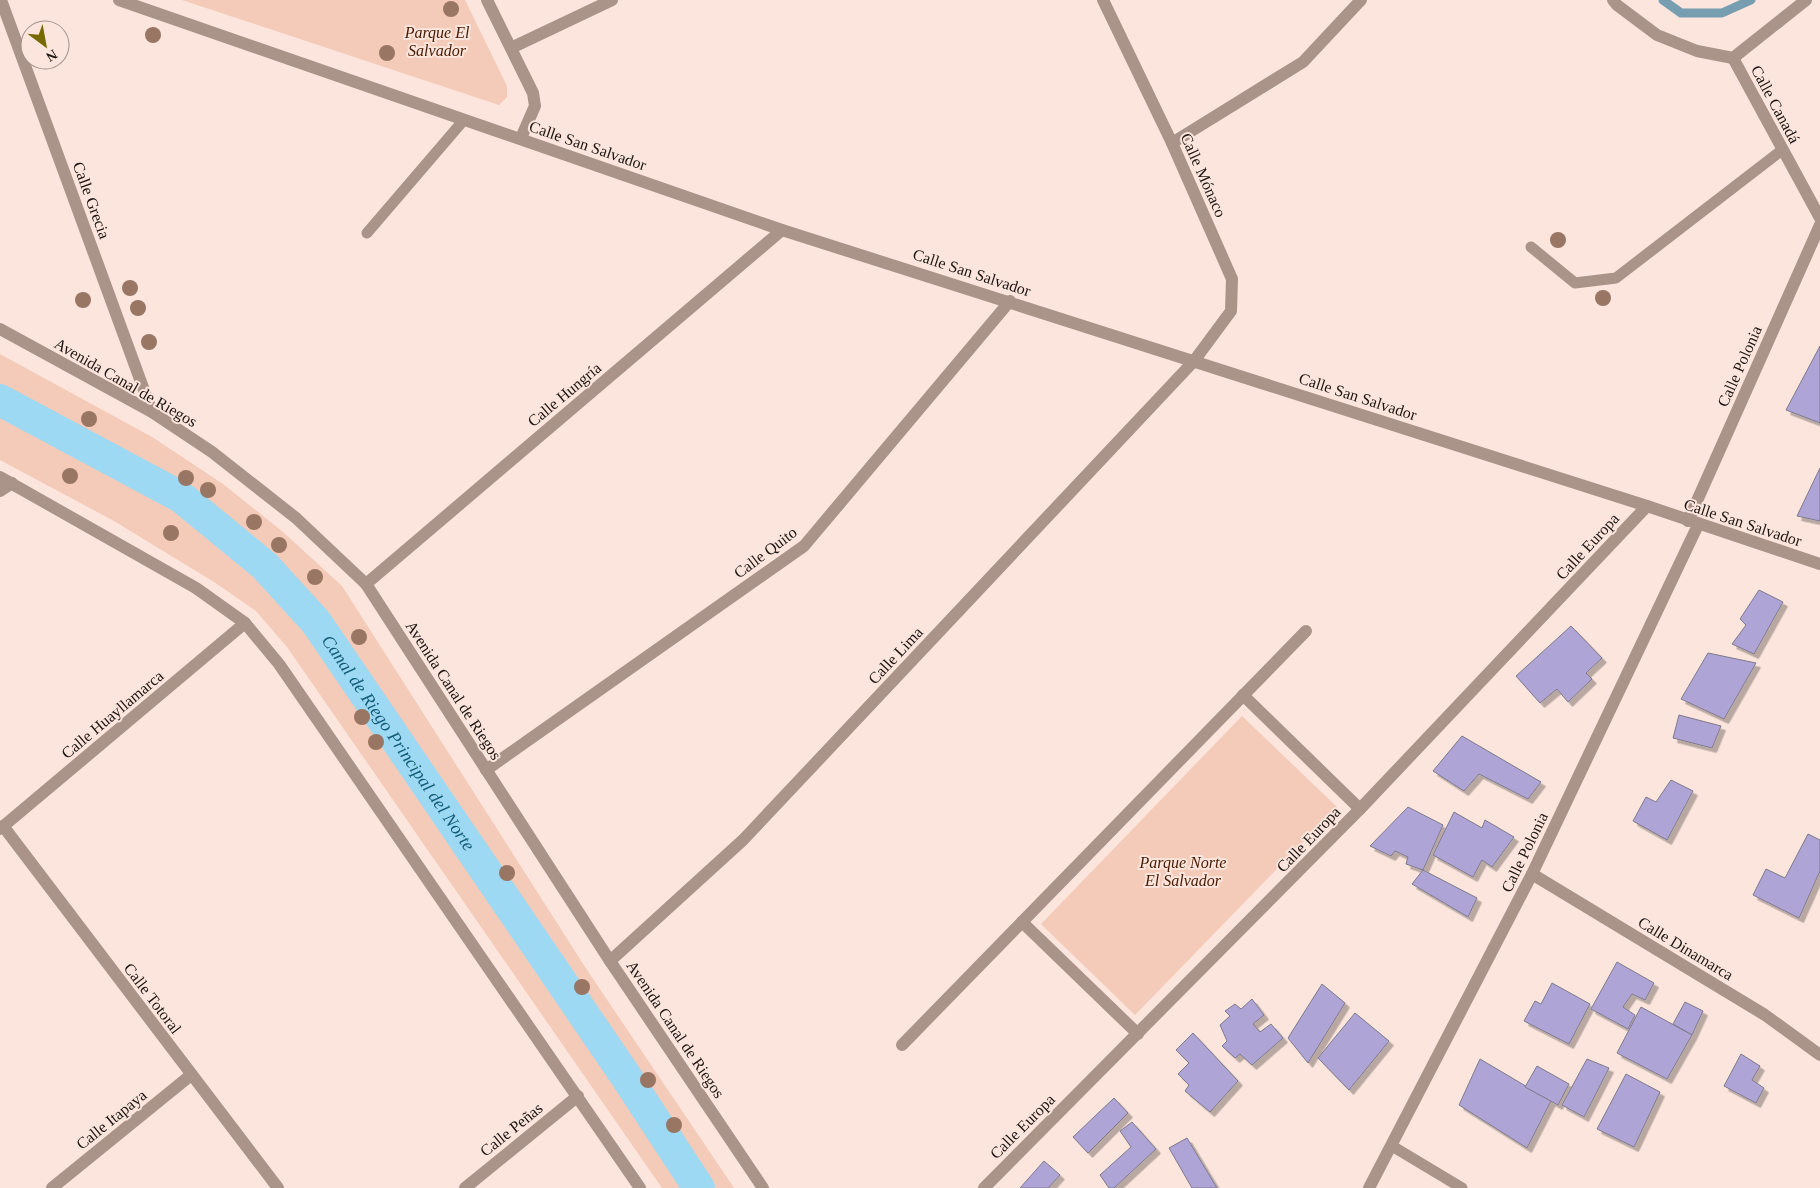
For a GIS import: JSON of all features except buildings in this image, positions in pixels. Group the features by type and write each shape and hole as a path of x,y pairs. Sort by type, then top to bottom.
{"street":[{"name":"Calle Grecia","path":"1,0 152,412"},
{"name":"Calle San Salvador","path":"118,0 463,121 521,138 782,230 1010,301 1647,506 1820,564"},
{"path":"487,0 533,93 535,106 521,138"},
{"path":"511,48 612,0"},
{"name":"Calle Mónaco","path":"1103,0 1172,143 1232,279 1230,311 1194,361"},
{"path":"1172,143 1303,62 1361,0"},
{"path":"1613,0 1617,6 1656,35 1696,51 1733,58 1806,0"},
{"name":"Calle Canadá","path":"1733,58 1820,218"},
{"name":"Calle Polonia","path":"1369,1188 1532,874 1693,523 1820,225"},
{"name":"Calle Hungría","path":"366,584 782,230"},
{"name":"Calle Quito","path":"486,770 804,546 1010,301"},
{"name":"Avenida Canal de Riegos","path":"0,329 152,412 212,452 296,518 366,584 610,960 763,1188"},
{"name":"Calle Lima","path":"610,960 743,840 1194,361"},
{"path":"0,477 196,588 245,623 279,664 640,1188"},
{"path":"0,492 12,483"},
{"name":"Calle Europa","path":"984,1188 1360,809 1647,506"},
{"name":"Calle Huayllamarca","path":"2,827 245,623"},
{"path":"902,1045 1306,631"},
{"path":"1243,695 1360,809"},
{"name":"Calle Totoral","path":"2,827 278,1188"},
{"name":"Calle Dinamarca","path":"1532,874 1765,1015 1820,1054"},
{"path":"1022,922 1138,1034"},
{"name":"Calle Itapaya","path":"52,1188 191,1075"},
{"name":"Calle Peñas","path":"465,1188 578,1096"}],"lane":[{"path":"367,233 463,121"},
{"path":"1531,247 1575,283 1616,278 1782,150"},
{"path":"1392,1146 1462,1188"}],"green space":[{"name":"Parque El Salvador","path":"182,0 465,0 507,86 507,97 499,105"},
{"path":"0,354 152,437 223,484 283,532 342,586 587,970 734,1188 662,1188 287,647 256,611 214,582 114,521 0,460"},
{"name":"Parque Norte El Salvador","path":"1242,716 1337,807 1135,1015 1041,924"}],"waterway":[{"path":"1663,0 1681,13 1722,13 1751,0"},
{"name":"Canal de Riego Principal del Norte","path":"0,400 181,497 265,566 316,622 625,1075 699,1188"}]}
